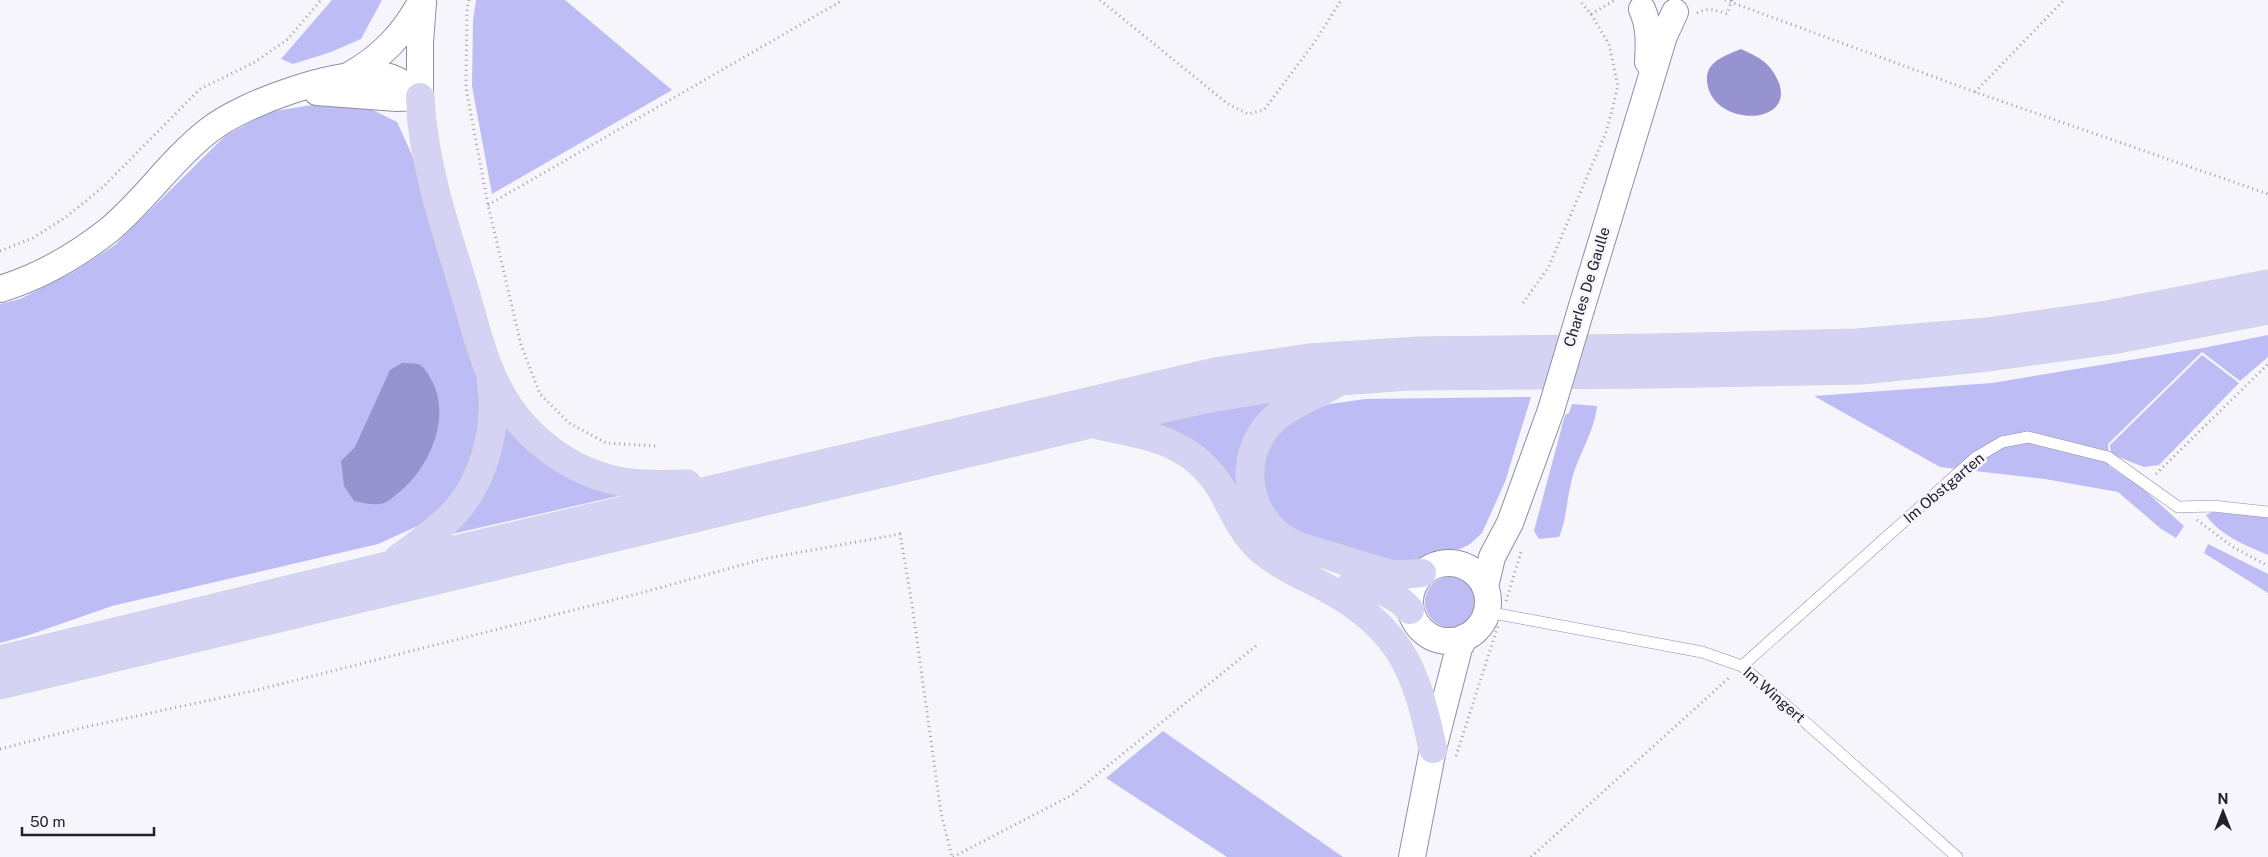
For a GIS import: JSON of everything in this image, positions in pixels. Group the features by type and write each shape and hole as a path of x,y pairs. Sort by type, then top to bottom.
{"highway":[{"path":"420,98 426,152 437,203 488,366 506,403 532,435 553,452 583,469 601,476 641,484 735,483"},
{"path":"0,660 735,483 1215,372 1309,358 1419,350 1656,348 1857,343 1988,332 2107,315 2268,284"},
{"path":"0,685 1090,424 1210,398 1298,384 1345,379 1408,376 1861,370 1988,357 2112,340 2268,310"},
{"path":"391,565 447,520 470,490 482,463 490,436 493,401 488,366"},
{"path":"1345,379 1283,412 1265,429 1258,439 1250,463 1249,476 1253,500 1266,523 1286,540 1298,546 1390,574 1422,573"},
{"path":"1090,424 1157,438 1171,443 1195,458 1214,478 1250,538 1267,555 1347,599 1365,612 1395,644 1416,680 1444,753"},
{"path":"1288,567 1319,573 1386,591 1402,601 1410,610"}],"street":[{"path":"347,77 383,54 393,44 411,22 423,0"},
{"path":"420,98 420,42 423,0"},
{"path":"1636,5 1658,14 1685,6"},
{"name":"Charles De Gaulle","path":"1636,5 1647,21 1650,41 1646,92"},
{"name":"Charles De Gaulle","path":"1491,605 1492,557 1510,523 1550,410 1664,36 1685,6"},
{"path":"0,289 39,274 87,246 133,208 194,143 224,119 259,102 347,77 375,75 394,79 411,89 420,98"},
{"path":"296,91 420,98"},
{"name":"Charles De Gaulle","path":"1451,562 1467,556 1484,540 1514,501 1525,482"},
{"path":"1427,634 1442,640 1458,640 1465,637 1481,624 1491,605 1472,570 1451,562 1433,566 1422,573 1411,590 1410,610 1416,624 1427,634 1435,646 1438,660 1444,753"},
{"path":"1412,857 1444,753 1459,648 1465,637"}],"lane":[{"name":"Im Obstgarten","path":"1742,666 1975,458 2002,442 2028,437 2108,457 2178,506"},
{"path":"2178,506 2213,506 2268,512"},
{"name":"Im Wingert","path":"1491,605 1702,652 1742,666 1957,857"}],"path":[{"path":"0,251 33,238 66,217 103,187 200,89 255,62 288,39 321,0"},
{"path":"469,0 467,8 466,88 488,205 522,345 540,394 569,423 606,443 657,446"},
{"path":"488,205 843,0"},
{"path":"1100,0 1228,104 1248,114 1264,110 1314,43 1341,0"},
{"path":"1523,303 1548,268 1607,130 1618,86 1609,44 1591,14 1579,0"},
{"path":"1591,14 1615,0"},
{"path":"1725,0 1975,92 2268,194"},
{"path":"1975,92 2064,0"},
{"path":"2146,483 2268,364"},
{"path":"2178,506 2233,547 2268,566"},
{"path":"0,749 81,728 303,679 764,559 900,534 912,604 941,813 953,857 1072,795 1257,644"},
{"path":"1444,753 1491,605 1522,549"},
{"path":"1531,857 1742,666"}],"shaded area":[{"path":"332,0 382,0 361,39 331,52 293,64 281,59"},
{"path":"476,0 565,0 672,90 492,194 472,86 473,21"},
{"path":"1741,49 1764,62 1772,70 1779,83 1781,97 1776,107 1766,113 1753,116 1725,109 1715,100 1708,87 1708,72 1715,62"},
{"path":"318,104 371,109 397,122 412,155 432,232 462,319 477,373 483,430 465,483 433,519 378,544 112,606 29,635 0,643 0,304 20,299 72,273 115,245 225,136 269,112"},
{"path":"2268,335 2268,357 2240,381 2202,352 2108,444 2109,466 2142,488 2184,526 2176,538 2160,528 2118,492 2045,479 1940,467 1814,396 1992,383 2203,348"},
{"path":"2202,355 2239,383 2159,465 2144,467 2111,454 2110,445"},
{"path":"402,363 420,365 432,381 438,396 438,427 434,443 418,472 408,484 389,500 376,504 354,501 344,486 341,461 355,447 390,370"},
{"path":"1531,397 1505,482 1482,533 1470,544 1460,549 1444,551 1411,564 1394,562 1303,535 1284,525 1269,506 1261,467 1267,446 1281,427 1299,414 1330,404 1365,399"},
{"path":"1275,401 1245,506 1149,422"},
{"path":"1572,404 1597,406 1593,426 1574,473 1569,490 1564,523 1559,537 1539,539 1534,531 1565,415 1569,413"},
{"path":"506,425 553,469 584,484 627,494 443,536 499,453"},
{"path":"2213,512 2268,517 2268,555 2234,539 2218,528 2206,515"},
{"path":"2208,544 2268,574 2268,593 2204,553"},
{"path":"1450,577 1464,581 1471,588 1475,602 1471,616 1464,623 1450,627 1436,623 1429,616 1425,602 1429,588 1436,581"},
{"path":"1163,731 1343,857 1227,857 1106,778"}]}
